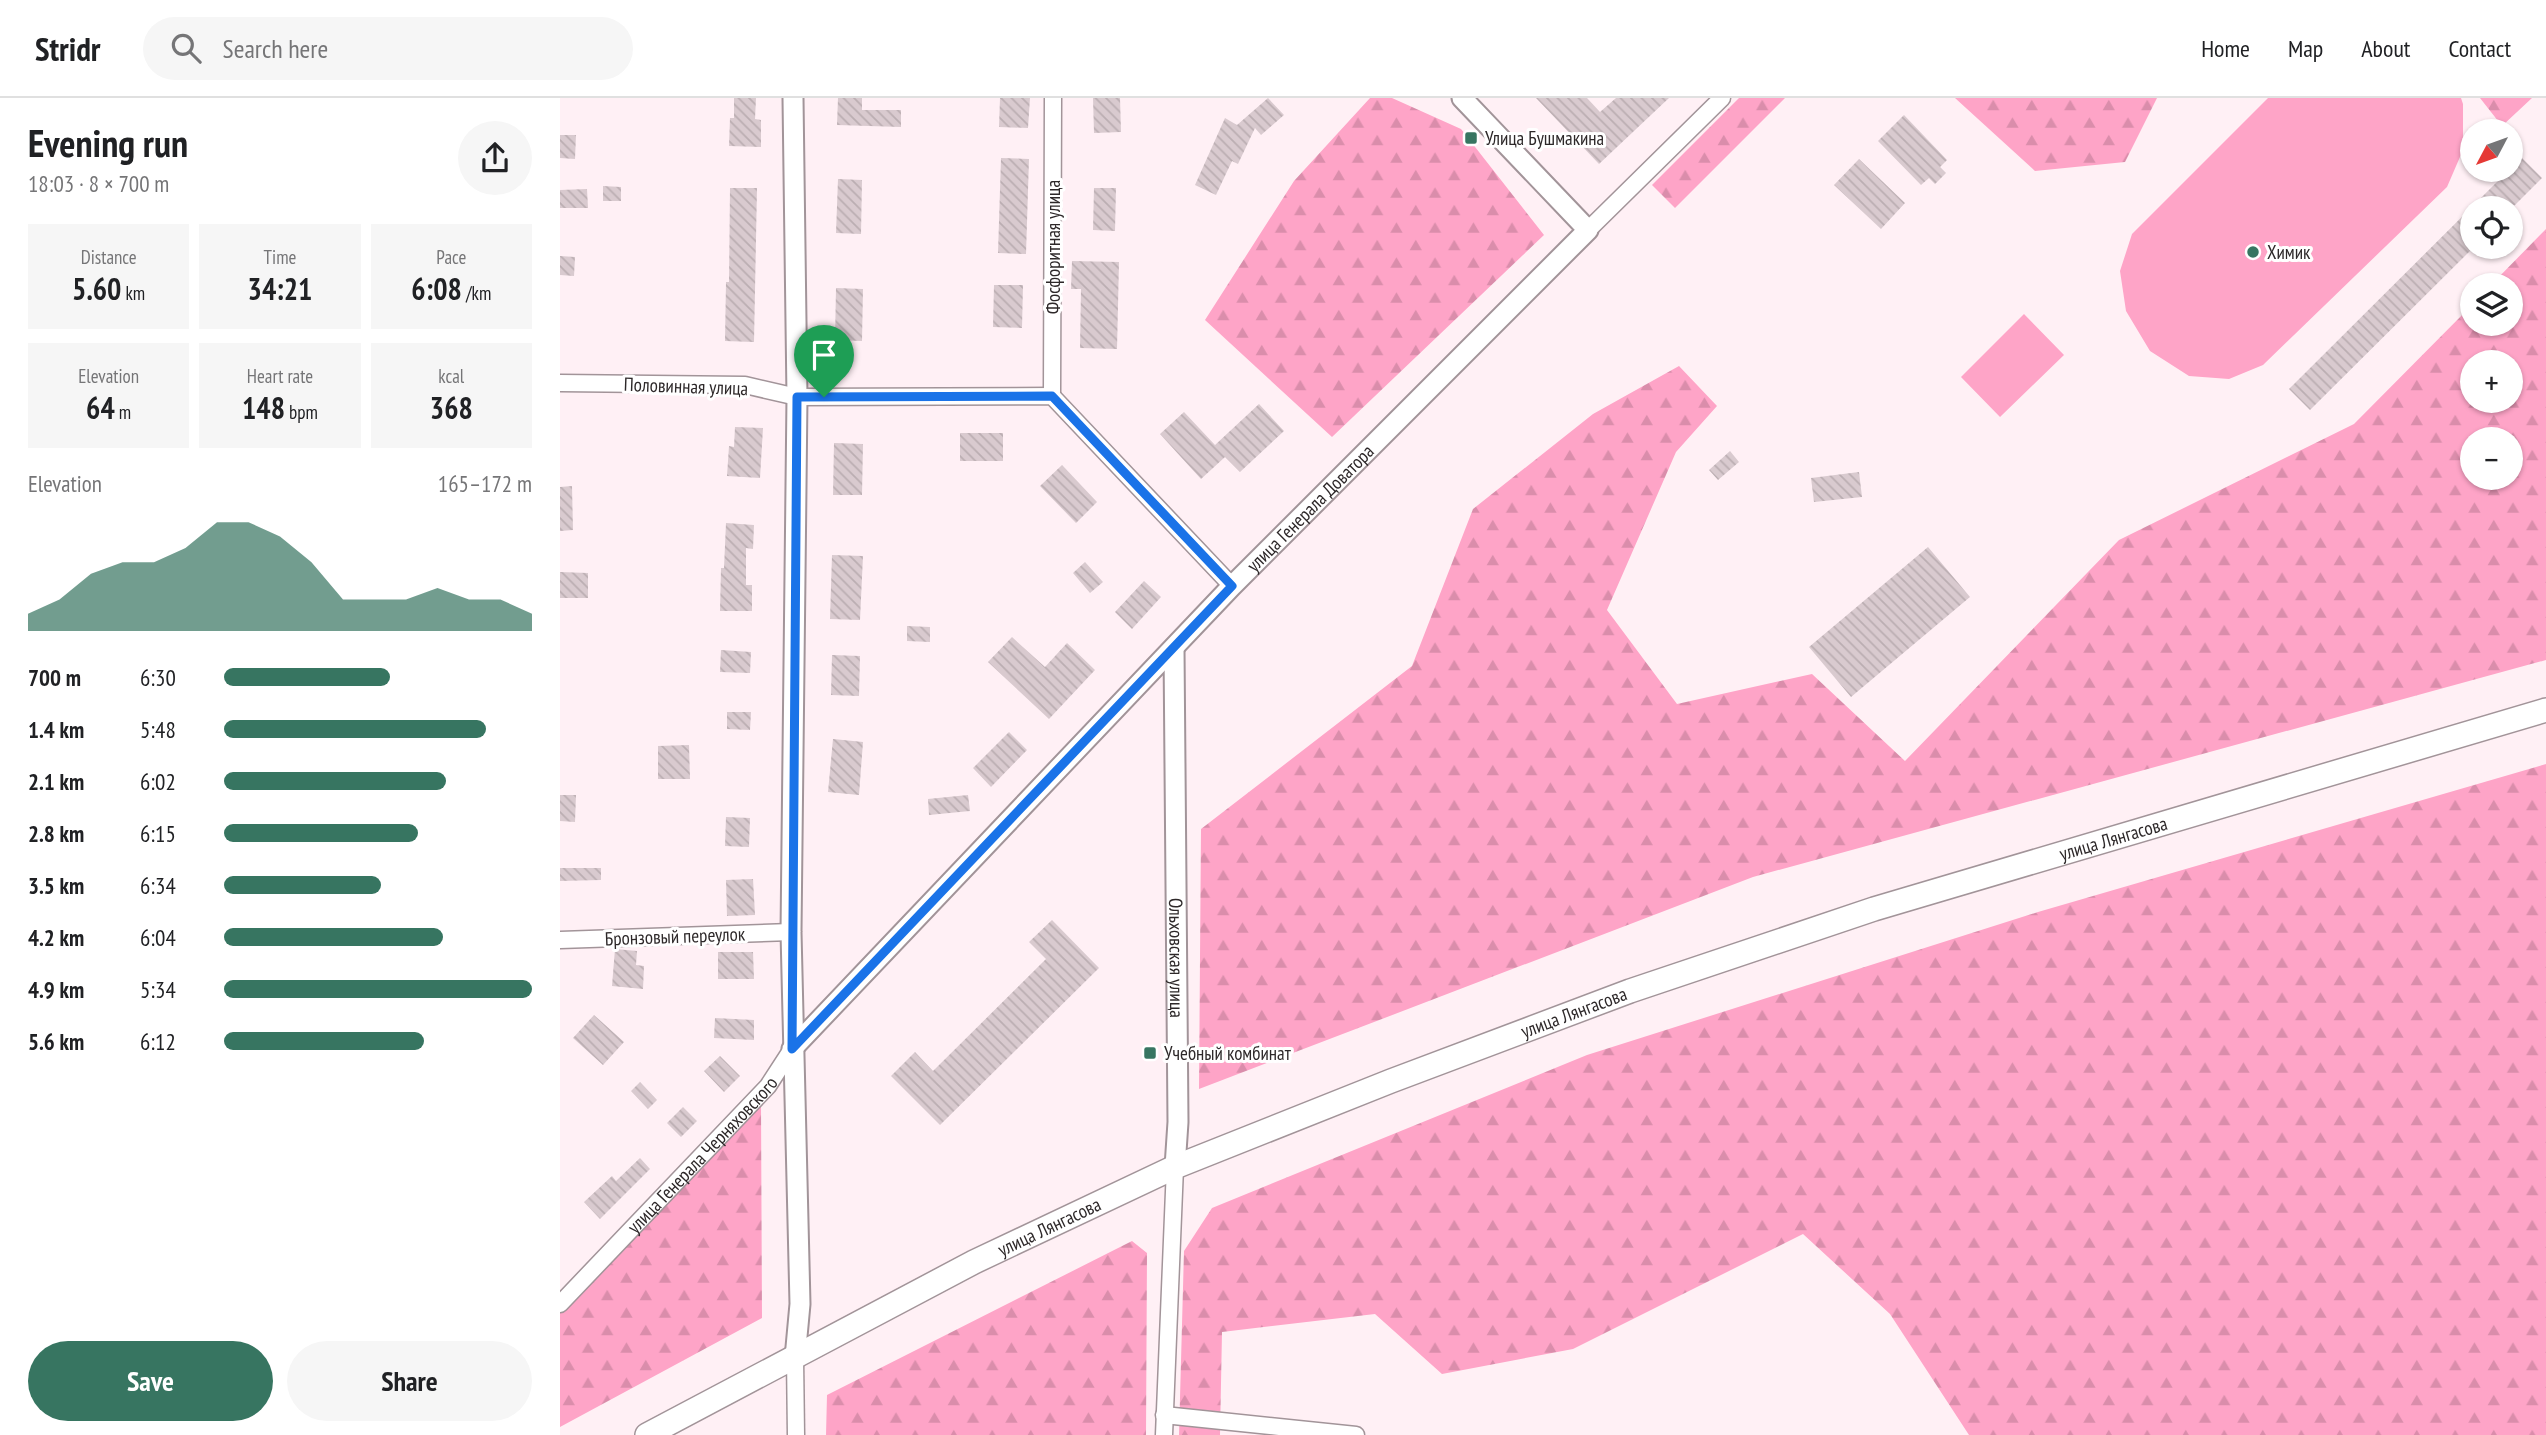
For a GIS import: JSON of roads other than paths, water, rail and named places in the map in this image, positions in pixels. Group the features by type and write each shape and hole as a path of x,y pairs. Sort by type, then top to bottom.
{"main road":[{"name":"улица Лянгасова","path":"648,1435 974,1262 1175,1167 1391,1081 1630,991 1861,914 2546,710"}],"street":[{"path":"793,98 797,397 791,932 800,1304 795,1358 796,1435"},
{"name":"Фосфоритная улица","path":"1052,396 1053,98"},
{"path":"1462,98 1588,230"},
{"name":"улица Генерала Доватора","path":"792,1049 1232,586 1722,98"},
{"name":"Половинная улица","path":"560,383 745,386 797,397 1052,396"},
{"path":"1052,396 1232,586"},
{"name":"Ольховская улица","path":"1164,1435 1178,1108 1174,648"},
{"name":"Бронзовый переулок","path":"560,940 791,932"},
{"name":"улица Генерала Черняховского","path":"560,1304 768,1086 792,1049"},
{"path":"1164,1415 1356,1435"}],"place":[{"name":"Улица Бушмакина","path":"1471,138"},
{"name":"Химик","path":"2253,252"},
{"name":"Учебный комбинат","path":"1150,1053"}]}
